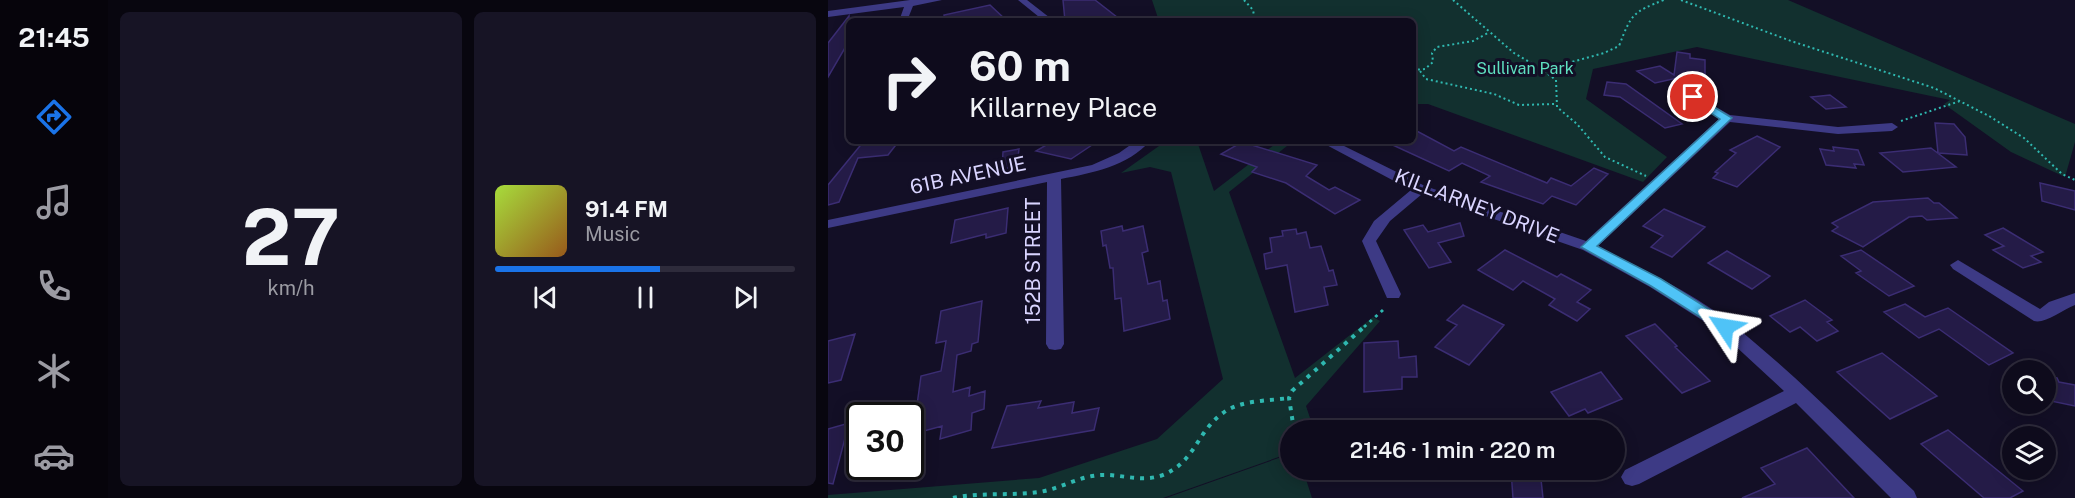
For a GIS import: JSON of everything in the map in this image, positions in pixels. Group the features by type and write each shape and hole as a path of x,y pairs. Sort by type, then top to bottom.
{"street":[{"path":"828,14 938,0"},
{"path":"1022,0 1046,18"},
{"path":"904,18 910,3"},
{"path":"1693,97 1727,118 1754,118 1838,131 1897,124"},
{"path":"1588,247 1727,118"},
{"name":"61B AVENUE","path":"828,224 1106,165 1140,144"},
{"name":"KILLARNEY DRIVE","path":"1331,144 1420,189 1588,247 1656,283 1725,327 1798,393 1906,498"},
{"name":"152B STREET","path":"1054,177 1055,344"},
{"path":"1393,294 1369,241 1375,226 1420,189"},
{"path":"1958,265 2040,318 2055,306 2075,299"},
{"path":"1632,477 1798,393"}],"path":[{"path":"1244,0 1253,10 1254,18"},
{"path":"1452,0 1488,33 1514,53 1538,65 1556,80 1558,94 1555,104"},
{"path":"1543,70 1604,53 1619,46 1630,19 1642,8 1664,0"},
{"path":"1681,0 1791,41 1912,80 1962,101 2024,138 2062,174 2075,180"},
{"path":"1416,70 1425,69 1433,62 1432,53 1437,46 1473,41 1488,33"},
{"path":"1420,71 1426,79 1494,94 1519,105 1555,104 1577,124 1605,157 1648,177"},
{"path":"1897,124 1962,101"},
{"path":"1292,420 1289,398 1296,387 1383,310"},
{"path":"953,498 976,494 1042,491 1079,478 1101,475 1142,479 1159,476 1181,465 1193,455 1222,413 1239,407 1289,398"}],"green space":[{"name":"Sullivan Park","path":"1152,0 1788,0 2075,124 2075,142 2065,177 2011,152 1944,104 1950,100 1697,47 1593,69 1586,99 1667,157 1643,182 1428,104 1416,104 1416,18 1158,18"},
{"path":"1162,144 1198,144 1214,191 1275,144 1289,144 1229,192 1295,378 1373,317 1380,321 1306,406 1311,420 1280,420 1280,457 1163,498 828,498 828,495 1039,478 1157,439 1223,379 1171,172 1150,167 1121,173"},
{"path":"1280,458 1280,480 1306,480 1312,498 1166,498"}],"building":[{"path":"1063,0 1095,0 1118,18 1065,18"},
{"path":"990,5 1004,18 944,18 944,15"},
{"path":"846,20 846,46 828,77 828,43"},
{"path":"1677,52 1690,54 1690,58 1705,60 1705,77 1691,75 1655,83 1637,71 1660,66 1674,75"},
{"path":"1607,82 1626,84 1682,124 1665,128 1620,97 1604,95"},
{"path":"1830,95 1846,107 1826,109 1811,97"},
{"path":"1935,123 1954,124 1965,137 1967,155 1938,153"},
{"path":"1416,131 1454,151 1461,147 1547,183 1551,178 1571,186 1594,168 1608,174 1576,205 1552,196 1543,204 1481,182 1490,176 1462,163 1449,171 1390,144 1416,144"},
{"path":"1757,136 1780,147 1737,187 1713,178 1718,173 1715,172 1736,153 1730,150"},
{"path":"862,144 897,144 888,155 858,158 839,202 828,205 828,185"},
{"path":"1048,144 1094,144 1071,159 1036,151"},
{"path":"1238,144 1249,144 1317,165 1306,176 1329,190 1335,187 1360,200 1335,214 1286,183 1252,172 1257,167 1221,154"},
{"path":"1833,147 1858,150 1864,165 1854,164 1856,168 1826,165 1820,149 1834,151"},
{"path":"1931,148 1956,167 1903,172 1880,153"},
{"path":"1019,149 1017,166 1002,169 1003,152"},
{"path":"2040,183 2075,191 2075,210 2042,201"},
{"path":"1928,198 1934,203 1939,203 1957,218 1927,220 1922,216 1909,217 1863,247 1832,231 1838,227 1832,223 1873,202"},
{"path":"1008,208 1006,233 986,238 986,234 951,243 955,220"},
{"path":"1664,209 1705,227 1672,257 1651,247 1663,236 1643,226"},
{"path":"1460,223 1464,236 1438,243 1451,262 1429,268 1404,230 1423,225 1428,232"},
{"path":"1122,226 1123,231 1143,226 1148,251 1142,253 1148,284 1160,281 1163,301 1167,300 1170,319 1124,331 1121,298 1115,299 1113,268 1110,268 1101,231"},
{"path":"2003,228 2043,252 2031,256 2041,262 2023,268 1993,250 2004,246 1985,235"},
{"path":"1296,229 1297,234 1306,232 1310,248 1321,246 1329,271 1333,270 1337,285 1324,287 1328,305 1295,312 1287,265 1266,269 1264,254 1272,252 1270,238 1283,236 1282,231"},
{"path":"1505,250 1557,277 1561,274 1591,290 1577,302 1590,309 1577,321 1549,305 1555,299 1523,281 1513,290 1478,270"},
{"path":"1861,250 1914,286 1889,296 1856,273 1861,271 1841,256"},
{"path":"1727,251 1770,276 1752,289 1708,263"},
{"path":"1805,300 1832,320 1827,322 1838,331 1817,341 1800,327 1790,332 1770,316"},
{"path":"982,301 978,342 972,344 971,351 957,355 953,392 970,387 969,396 985,391 984,409 972,413 971,430 940,439 942,426 924,431 924,402 917,402 921,376 941,371 946,341 936,343 941,311"},
{"path":"1905,304 1925,317 1948,308 2013,353 1989,365 1939,329 1919,338 1884,312"},
{"path":"1463,305 1504,325 1469,365 1435,347 1457,325 1447,320"},
{"path":"1655,324 1710,381 1682,393 1626,336"},
{"path":"855,334 841,380 828,383 828,341"},
{"path":"1398,341 1399,358 1416,356 1417,377 1402,377 1402,389 1364,392 1364,343"},
{"path":"1882,353 1937,396 1890,419 1837,372"},
{"path":"1601,372 1622,399 1588,413 1585,409 1569,416 1551,392"},
{"path":"2056,378 2059,382 2075,385 2075,406 2056,402"},
{"path":"1041,401 1038,408 1074,402 1072,413 1099,408 1094,430 992,448 1007,406"},
{"path":"846,424 846,434 833,484 828,483 828,429"},
{"path":"1948,430 2002,474 2002,480 2009,480 2023,491 2010,498 1984,498 1921,444"},
{"path":"1807,448 1854,498 1742,498 1775,484 1761,468"},
{"path":"1512,480 1541,480 1543,498 1513,498"}],"route":[{"path":"1693,97 1727,118 1588,247 1656,283 1725,327"}]}
